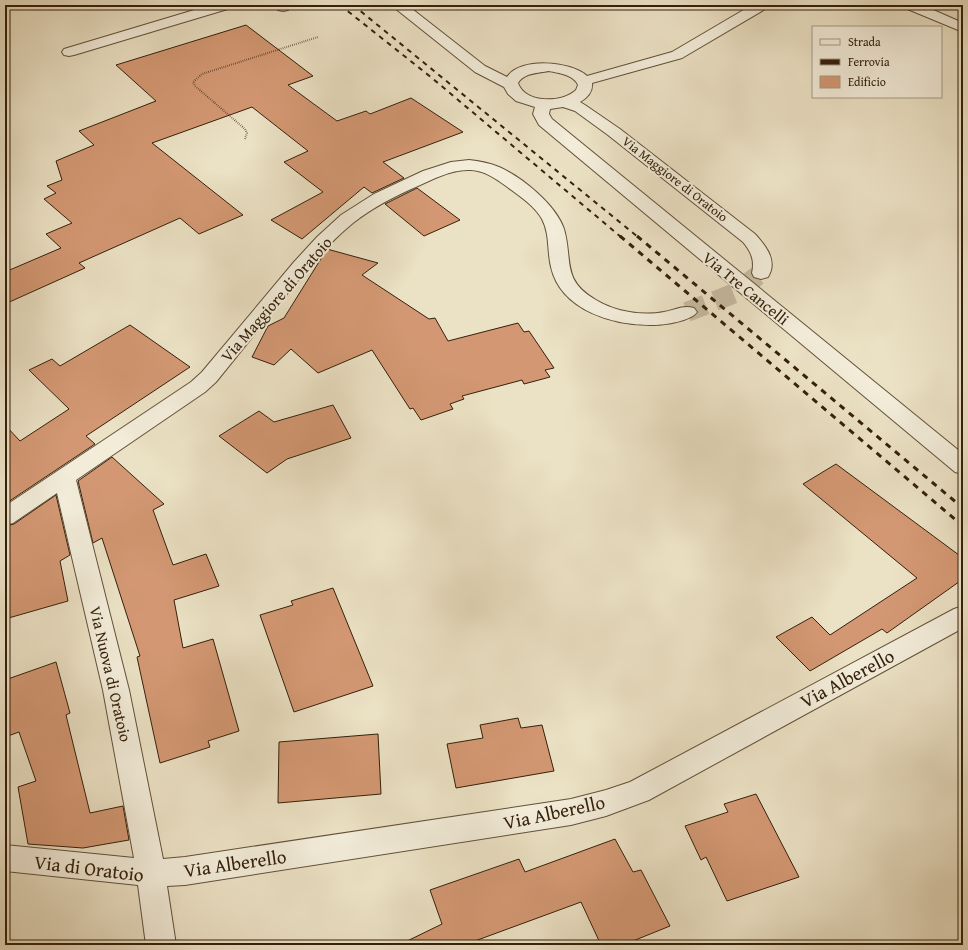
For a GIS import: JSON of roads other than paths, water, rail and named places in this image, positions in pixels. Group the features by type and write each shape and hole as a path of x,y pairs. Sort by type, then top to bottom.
{"street":[{"path":"69,52 226,5"},
{"path":"398,5 480,69 510,84"},
{"path":"584,81 585,87 579,96 565,102 543,104 519,97 511,89 510,84 512,78 522,72 537,68 549,67 570,72 584,81 663,60 677,55 762,5"},
{"path":"910,5 963,28"},
{"name":"Via Maggiore di Oratoio","path":"565,102 580,108 614,132 749,238 756,245 763,258 764,262 760,273"},
{"name":"Via Tre Cancelli","path":"543,104 541,114 546,122 963,466"},
{"name":"Via Maggiore di Oratoio","path":"5,517 198,387 314,250 352,216 390,192 436,171 454,165 477,165 496,172 515,185 545,211 558,236 559,265 562,274 570,289 585,301 609,313 643,319 661,319 687,312"},
{"name":"Via Nuova di Oratoio","path":"64,477 116,690 151,873"},
{"name":"Via Alberello","path":"151,873 185,872 572,812 606,803 640,790 963,616"},
{"name":"Via di Oratoio","path":"5,858 151,873 161,945"}],"tunnel":[{"path":"687,312 735,293 761,273"}],"railway":[{"path":"340,5 432,78 621,237"},
{"path":"353,5 638,237"},
{"path":"620,236 963,526"},
{"path":"637,236 963,508"}]}
